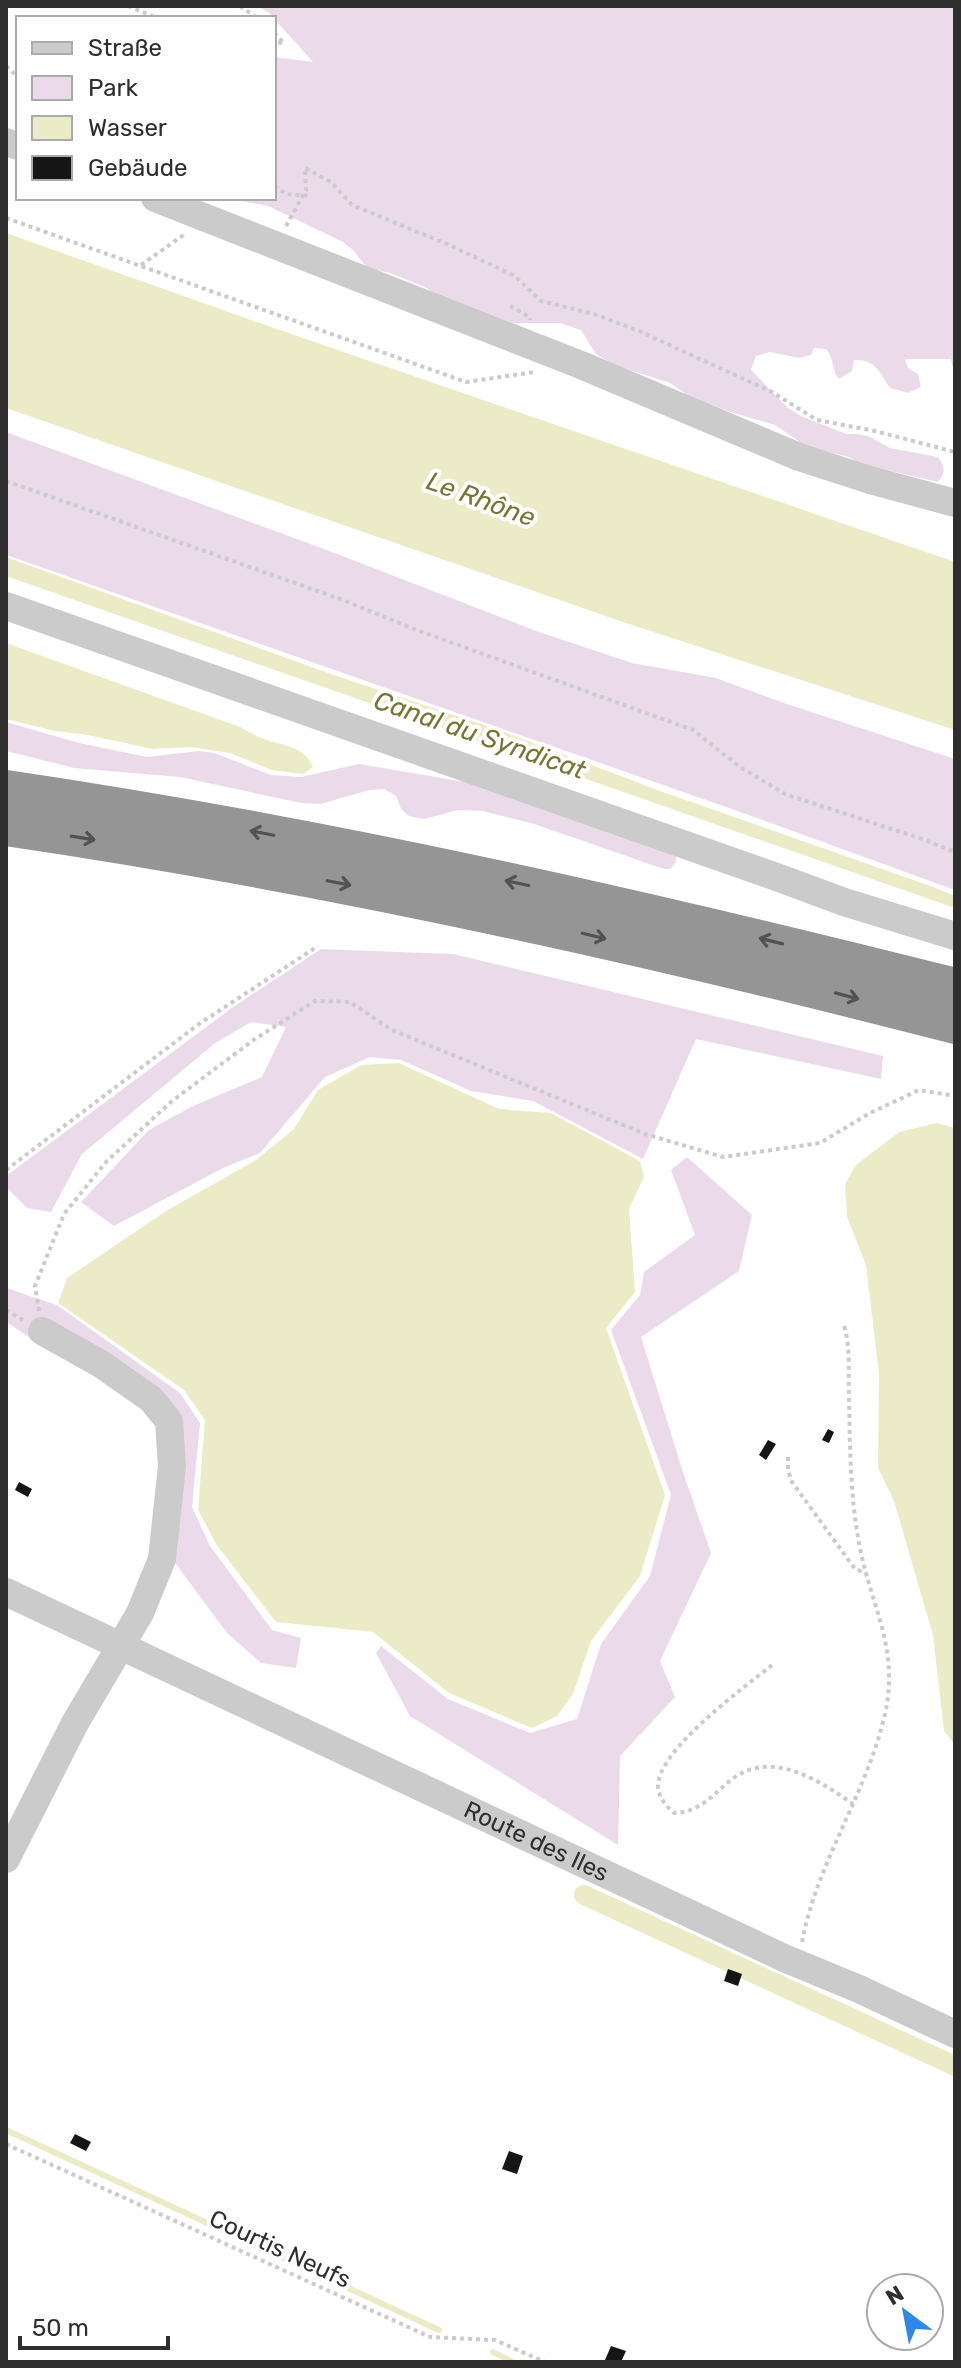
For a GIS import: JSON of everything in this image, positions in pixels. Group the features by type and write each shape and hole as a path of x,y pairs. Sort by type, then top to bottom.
{"highway":[{"path":"6,790 240,829 502,880 714,927 955,988"},
{"path":"6,826 244,865 476,910 728,967 955,1024"}],"street":[{"path":"160,200 568,360 810,461 955,503"},
{"path":"6,606 844,902 955,936"},
{"path":"6,1859 75,1723 140,1613 162,1559 172,1466 169,1421 151,1399 101,1364 42,1331"},
{"name":"Route des Iles","path":"6,1592 798,1964 955,2034"}],"path":[{"path":"128,6 152,16"},
{"path":"293,214 306,190 305,168 331,182 352,205 515,276 541,301 594,314 639,331 772,392 817,420 955,452"},
{"path":"276,187 286,194 310,196"},
{"path":"6,218 466,382 538,372"},
{"path":"141,265 207,218"},
{"path":"6,481 343,600 414,629 693,730 740,767 785,794 955,852"},
{"path":"6,1170 199,1024 318,946"},
{"path":"42,1331 35,1286 64,1214 106,1162 172,1101 255,1039 315,1001 350,1002 392,1030 645,1134 723,1157 820,1143 870,1113 919,1090 955,1096"},
{"path":"798,1964 806,1920 878,1741 889,1691 885,1634 858,1541 853,1503 849,1355 844,1325"},
{"path":"788,1457 792,1482 855,1569 866,1573"},
{"path":"772,1665 696,1727 676,1750 661,1772 658,1788 664,1804 674,1813 687,1812 705,1804 735,1777 767,1768 795,1770 822,1782 853,1804"},
{"name":"Courtis Neufs","path":"6,2144 430,2337 495,2340 545,2362"}],"green space":[{"path":"258,6 955,6 955,377 951,359 905,359 908,368 918,374 921,387 908,393 890,388 872,364 861,360 854,360 852,371 839,379 826,349 814,348 811,355 799,358 770,352 756,356 751,370 788,408 801,416 846,434 868,436 890,448 938,457 943,473 938,482 861,464 849,457 807,447 775,425 727,411 689,396 670,383 614,365 596,354 581,330 560,323 512,323 435,294 390,273 367,268 343,242 268,206 236,200 276,200 276,57 313,62 276,21 276,16"},
{"path":"6,432 539,632 632,663 716,678 955,759 955,890 6,555"},
{"path":"6,722 79,743 147,757 199,751 214,753 271,775 301,777 359,764 483,785 674,852 676,861 670,869 664,869 534,824 483,811 458,810 424,819 409,816 401,809 396,796 384,789 369,790 321,804 301,803 180,777 74,768 6,751"},
{"path":"321,949 453,954 883,1056 881,1079 696,1039 643,1159 533,1101 471,1091 401,1060 370,1057 325,1077 260,1153 223,1168 114,1226 81,1202 149,1130 193,1106 262,1077 286,1027 251,1022 214,1044 82,1154 51,1212 27,1208 6,1187 6,1176 233,1007"},
{"path":"687,1157 752,1215 739,1271 641,1337 711,1553 660,1661 675,1697 620,1756 618,1845 410,1716 376,1653 381,1646 448,1699 530,1733 577,1719 601,1644 650,1576 671,1495 611,1330 640,1295 644,1272 695,1235 671,1170"},
{"path":"6,1288 57,1305 180,1393 200,1423 192,1507 210,1546 272,1630 301,1638 296,1668 261,1663 227,1633 170,1556 174,1416 55,1354 6,1322"}],"water":[{"name":"Le Rhône","path":"6,233 955,562 955,730 626,623 6,408"},
{"name":"Canal du Syndicat","path":"6,557 936,888 955,896 955,908 6,576"},
{"path":"6,643 293,748 305,755 313,767 303,774 272,770 230,753 190,747 153,749 6,719"},
{"path":"399,1063 499,1109 551,1113 640,1161 644,1177 629,1209 635,1292 606,1328 665,1495 640,1576 591,1641 573,1694 557,1716 532,1728 449,1693 373,1632 276,1622 216,1544 198,1510 205,1420 184,1390 58,1303 67,1278 166,1211 256,1160 294,1129 318,1090 361,1065"},
{"path":"937,1123 955,1128 955,1745 944,1731 933,1635 894,1501 878,1468 879,1374 866,1265 847,1217 845,1184 856,1165 899,1132"}],"building":[{"path":"828,1429 834,1432 829,1443 822,1440"},
{"path":"768,1440 776,1444 766,1460 759,1455"},
{"path":"19,1482 32,1489 28,1497 15,1490"},
{"path":"728,1969 742,1974 738,1986 724,1981"},
{"path":"75,2134 91,2142 86,2151 70,2143"},
{"path":"509,2151 523,2156 517,2174 502,2169"},
{"path":"611,2346 626,2351 621,2362 605,2360"}],"waterway":[{"path":"584,1895 955,2066"},
{"path":"6,2130 439,2330"},
{"path":"493,2352 513,2362"}]}
